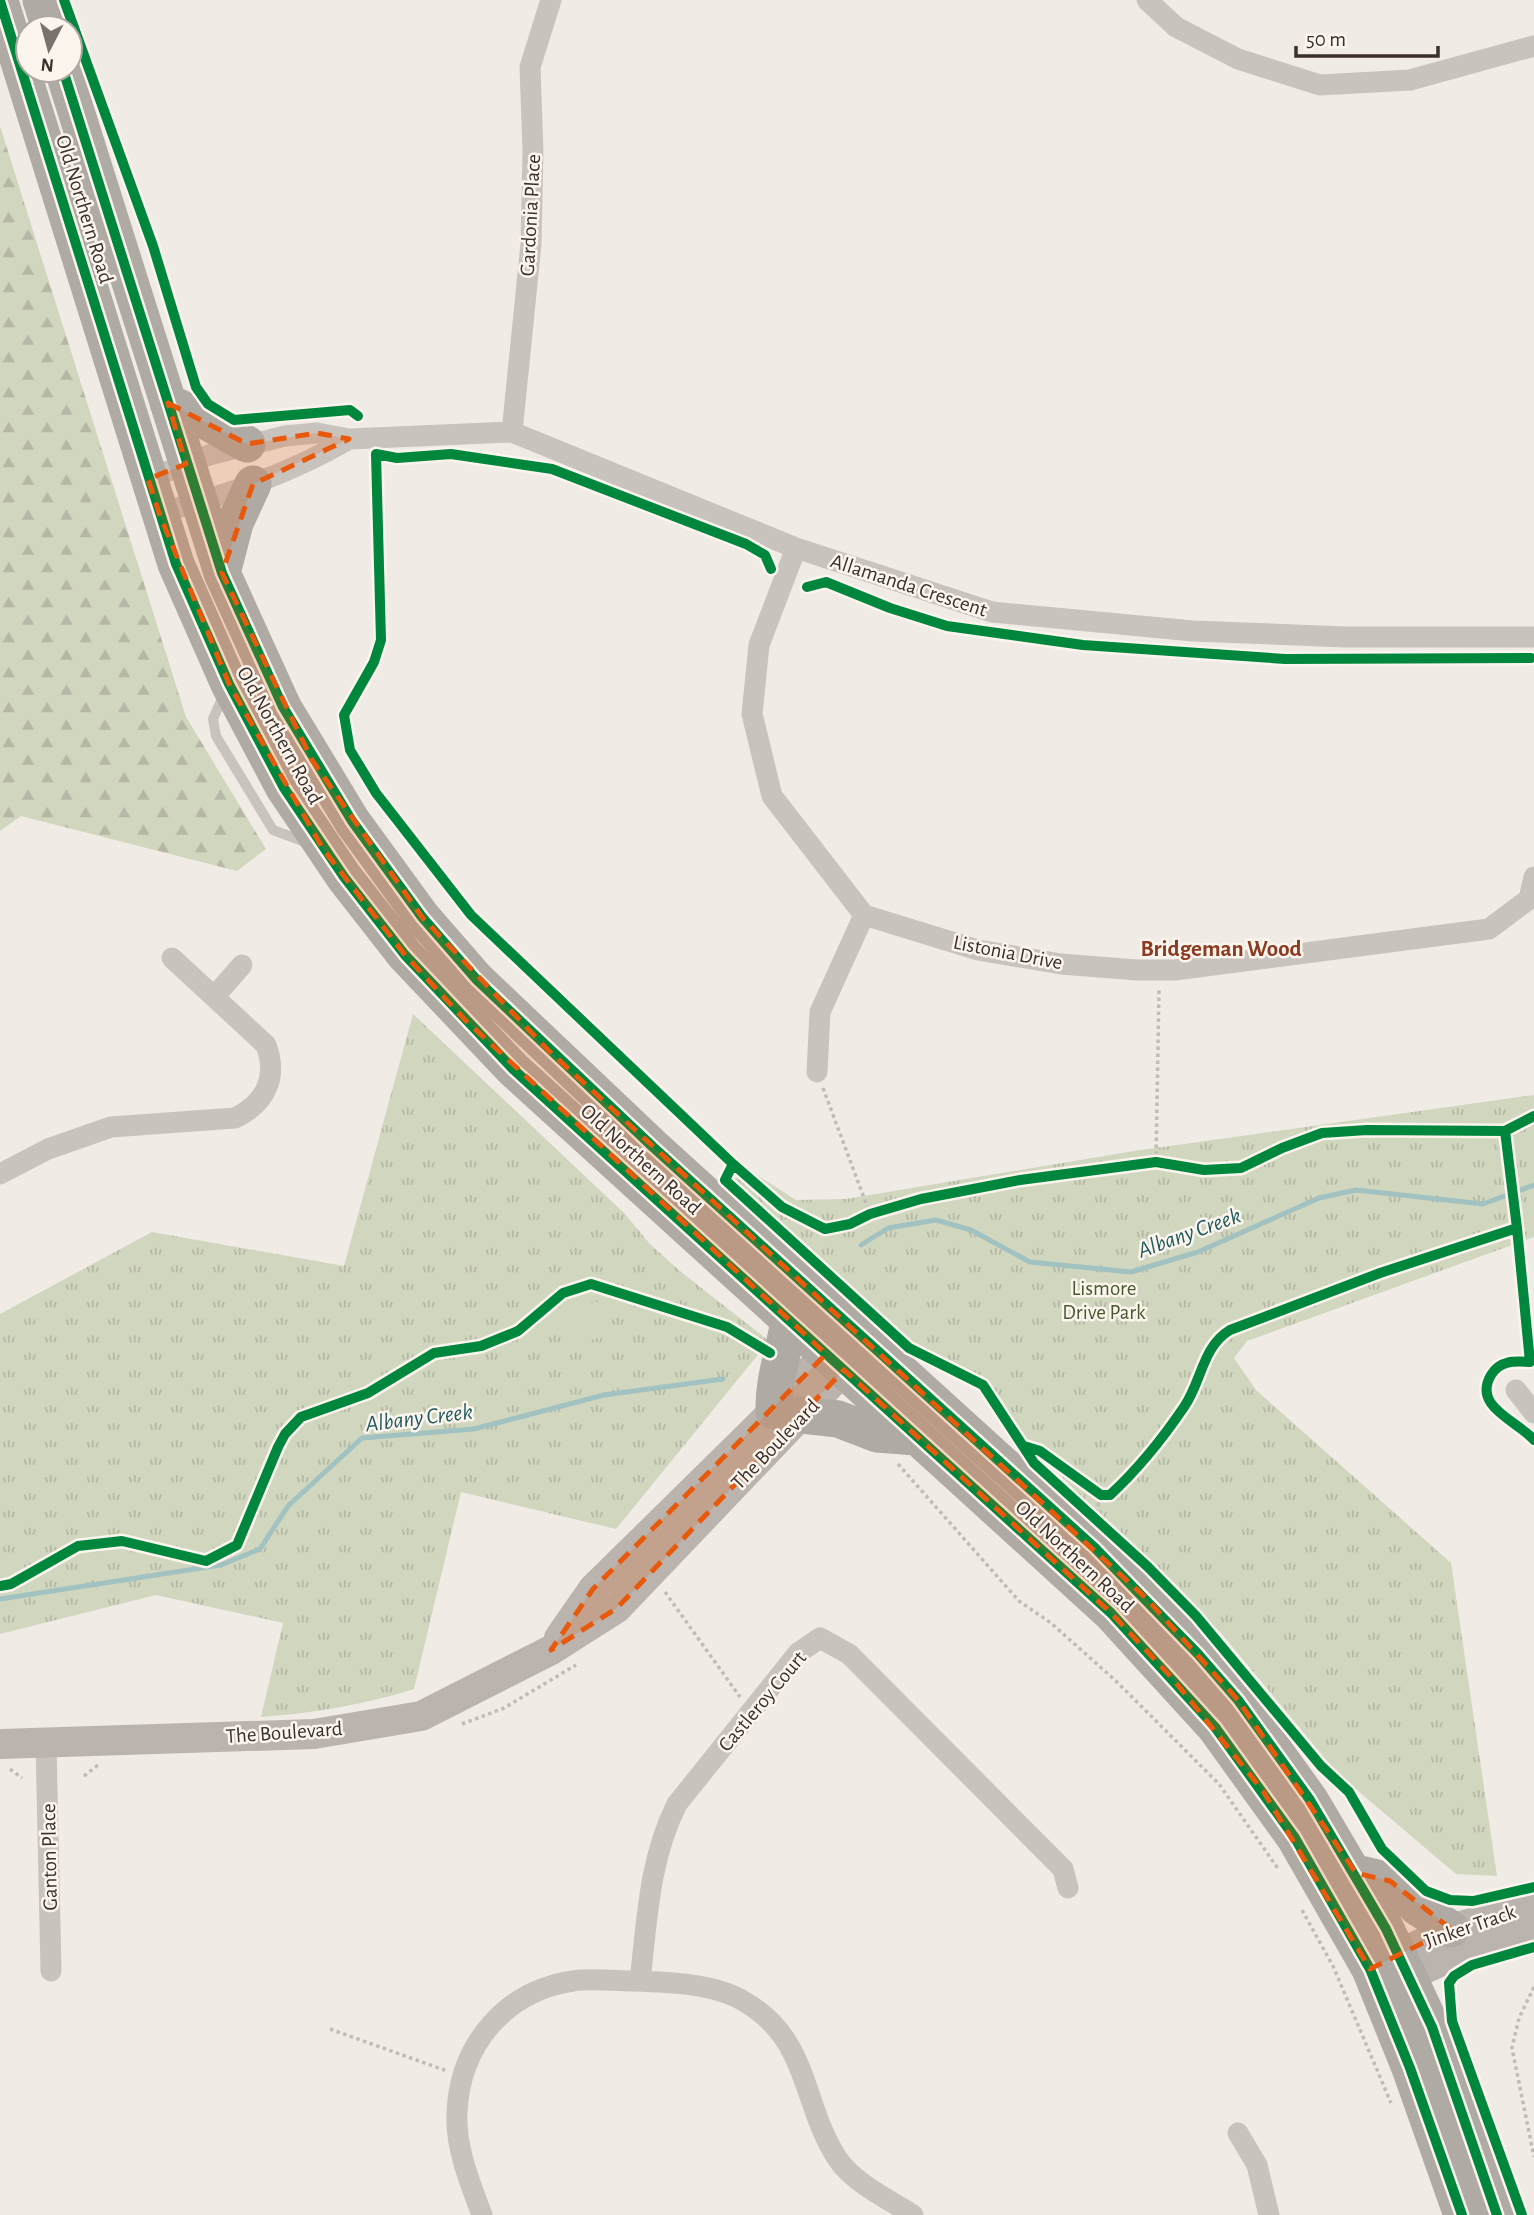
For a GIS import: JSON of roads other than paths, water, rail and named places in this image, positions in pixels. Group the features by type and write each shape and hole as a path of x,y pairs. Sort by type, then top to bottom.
{"highway":[{"name":"Old Northern Road","path":"0,1 153,496 198,618 229,684 284,788 323,849 405,955 464,1020 523,1078 834,1362 905,1448 1111,1613 1215,1727 1436,2039 1497,2215"},
{"name":"Old Northern Road","path":"67,84 222,573 267,674 313,760 352,821 422,918 476,979 548,1050 1095,1548 1198,1654 1283,1759 1356,1873 1388,1972 1410,2068 1462,2215"},
{"path":"167,403 196,413 214,427 247,444"},
{"path":"222,573 235,523 253,484"},
{"path":"789,1321 784,1350 773,1385 788,1413 838,1419 905,1448"},
{"path":"1356,1873 1390,1881 1417,1907 1451,1929"}],"street":[{"name":"Gardonia Place","path":"512,432 531,244 533,151 530,67 551,0"},
{"path":"1147,0 1177,27 1238,60 1320,85 1410,80 1534,46"},
{"name":"Allamanda Crescent","path":"153,496 186,464 247,444 317,433 349,439 512,432 796,548 992,612 1193,631 1346,637 1534,637"},
{"name":"Allamanda Crescent","path":"153,496 198,503 316,458 349,439"},
{"path":"796,548 759,645 752,714 772,796 864,915 820,1012 817,1072"},
{"name":"Listonia Drive","path":"864,915 978,950 1061,964 1160,970 1489,929 1529,899 1534,877"},
{"path":"0,1174 48,1149 111,1127 235,1118 253,1110 265,1094 272,1062 266,1045 172,958"},
{"path":"214,997 242,965"},
{"name":"The Boulevard","path":"3,1756 46,1743 314,1734 421,1716 551,1650 617,1608 651,1573 788,1413 861,1336"},
{"path":"1516,1390 1534,1413"},
{"name":"The Boulevard","path":"551,1650 593,1589 788,1413"},
{"name":"Castleroy Court","path":"640,1982 654,1868 663,1832 677,1804 798,1653 820,1638 849,1654 1063,1868 1068,1888"},
{"name":"Ganton Place","path":"46,1743 51,1971"},
{"name":"Jinker Track","path":"1388,1972 1451,1929 1534,1905"},
{"name":"Jinker Track","path":"1388,1972 1534,1929"},
{"path":"482,2215 463,2161 457,2114 462,2077 476,2043 498,2014 532,1993 573,1980 640,1982 708,1989 744,2000 777,2024 801,2064 838,2160 865,2184 914,2215"},
{"path":"1238,2133 1257,2165 1269,2215"}],"waterway":[{"name":"Albany Creek","path":"861,1245 888,1228 936,1220 971,1230 1030,1262 1131,1272 1198,1252 1319,1198 1356,1190 1483,1204 1534,1185"},
{"name":"Albany Creek","path":"0,1599 221,1565 260,1549 288,1506 362,1438 474,1429 604,1395 723,1379"}],"district":[{"name":"Bridgeman Wood","path":"1221,948"}],"park label":[{"name":"Lismore Drive Park","path":"1104,1300"}]}
